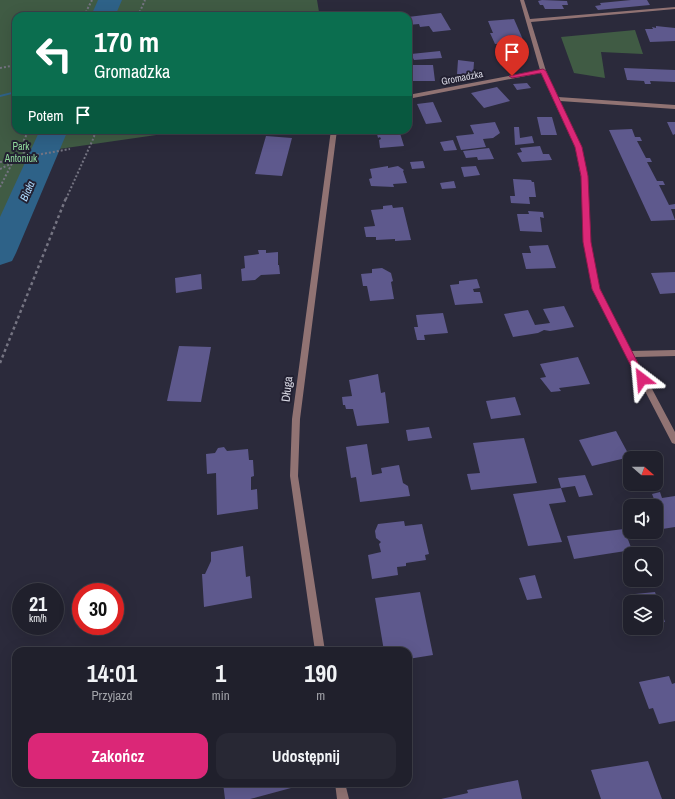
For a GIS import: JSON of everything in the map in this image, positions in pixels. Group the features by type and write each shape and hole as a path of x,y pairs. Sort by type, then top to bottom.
{"street":[{"path":"522,0 543,71 578,147 584,176 587,242 596,289 675,440"},
{"path":"529,21 675,8"},
{"name":"Gromadzka","path":"412,96 543,71"},
{"path":"556,99 675,107"},
{"name":"Długa","path":"319,647 294,476 296,419 333,134"},
{"path":"629,354 675,353"},
{"path":"340,787 342,799"}],"path":[{"path":"86,12 92,0"},
{"path":"140,12 145,0"},
{"path":"0,68 12,66"},
{"path":"0,187 27,134"},
{"path":"0,363 30,292 73,181 94,134"},
{"path":"20,149 27,155"},
{"path":"0,169 12,161 27,155 70,150"},
{"path":"0,162 12,161"}],"green space":[{"name":"Park Antoniuk","path":"0,0 110,0 105,12 12,12 12,134 52,134 0,252"},
{"path":"117,0 317,0 319,12 112,12"},
{"path":"635,30 643,54 601,52 605,78 574,73 561,37"},
{"path":"59,134 163,134 52,150"}],"building":[{"path":"647,0 650,5 598,10 595,6 601,5 600,3"},
{"path":"538,1 567,1 568,5 562,5 564,9 545,9"},
{"path":"441,13 451,30 433,32 429,26 420,27 419,24 412,25 412,17"},
{"path":"514,19 524,42 495,44 490,33 493,33 488,21"},
{"path":"656,26 675,28 675,41 650,42 645,29 653,29 652,27 656,28"},
{"path":"440,51 442,58 414,60 412,54"},
{"path":"504,51 517,51 521,67 508,67 507,60 502,60 499,54 505,54"},
{"path":"458,60 474,62 473,76 457,74"},
{"path":"412,65 433,65 435,81 412,81"},
{"path":"624,68 675,70 675,82 650,81 651,84 645,84 644,81 627,80"},
{"path":"527,83 531,88 517,90 513,84"},
{"path":"497,87 510,101 484,108 471,93"},
{"path":"433,102 442,122 426,124 417,104"},
{"path":"537,117 552,117 557,135 541,135"},
{"path":"495,122 500,133 493,138 483,139 486,147 461,150 456,136 474,134 470,125"},
{"path":"667,122 675,122 675,134 673,135"},
{"path":"514,127 519,127 520,138 532,136 534,143 515,145"},
{"path":"632,129 635,137 640,137 642,141 637,141 646,158 650,158 652,162 647,162 657,181 663,181 665,185 659,185 669,205 675,204 675,209 671,209 675,220 651,221 609,130"},
{"path":"377,134 400,134 404,146 380,148 379,140 381,139 380,137 378,138"},
{"path":"266,136 292,138 282,176 255,174"},
{"path":"453,140 457,150 444,151 440,142"},
{"path":"540,146 543,154 549,154 552,160 522,162 517,153 522,152 520,148"},
{"path":"489,148 494,159 478,160 477,157 466,158 463,151"},
{"path":"423,161 425,168 412,169 410,162"},
{"path":"388,166 388,168 398,166 404,170 407,183 393,184 394,187 371,186 369,179 372,178 370,169"},
{"path":"476,166 480,175 464,177 461,167"},
{"path":"513,179 531,180 534,182 536,197 529,197 530,204 511,203 510,196 515,196"},
{"path":"454,181 456,188 442,189 440,183"},
{"path":"392,205 393,208 403,207 411,240 376,240 376,237 366,237 364,227 375,226 371,210 383,209 383,206"},
{"path":"528,211 543,212 544,218 540,217 542,232 520,231 517,214 529,214"},
{"path":"548,245 556,268 526,269 522,253 531,253 529,246"},
{"path":"258,250 266,250 266,253 278,252 280,274 261,275 255,280 242,281 241,269 245,268 244,256 259,254"},
{"path":"382,268 391,273 394,299 370,301 367,286 363,286 361,274 372,273 372,269"},
{"path":"675,272 675,293 660,294 651,273"},
{"path":"201,274 202,289 176,293 175,278"},
{"path":"477,279 480,288 473,289 474,292 480,292 483,303 455,305 450,285 459,284 459,281"},
{"path":"564,306 574,327 550,331 544,330 538,333 513,337 504,314 528,310 535,325 550,323 543,309"},
{"path":"443,313 448,333 424,335 425,340 417,340 414,327 418,327 416,315"},
{"path":"179,346 211,347 201,402 167,401"},
{"path":"578,357 590,384 559,388 561,391 551,392 540,378 546,377 540,364"},
{"path":"378,374 381,393 385,392 389,423 357,426 353,409 346,409 345,405 343,405 342,397 352,396 349,380"},
{"path":"515,397 521,415 491,419 486,401"},
{"path":"429,427 432,438 408,441 406,430"},
{"path":"616,431 627,451 623,451 623,459 592,466 579,440"},
{"path":"524,438 537,483 471,490 467,474 480,473 473,443"},
{"path":"367,444 372,475 382,473 381,468 399,465 403,483 408,486 410,496 360,502 356,477 351,478 346,447"},
{"path":"224,447 227,451 248,449 249,460 253,460 254,476 251,477 251,490 257,489 258,509 217,515 216,473 207,474 206,454 215,453 218,448"},
{"path":"585,475 593,495 579,497 575,486 561,488 558,478"},
{"path":"561,488 566,502 549,504 562,542 528,546 513,494"},
{"path":"660,492 662,498 675,496 675,527 663,529 663,499 654,499 652,494"},
{"path":"404,521 405,526 422,524 429,554 425,555 426,560 406,563 406,566 397,567 398,575 372,579 368,555 381,552 379,544 381,542 376,538 375,531 378,524"},
{"path":"623,529 623,539 628,539 631,547 623,547 623,551 574,559 567,536"},
{"path":"243,546 246,577 250,576 252,598 204,607 202,574 205,574 211,561 211,552"},
{"path":"535,575 542,598 527,600 519,578"},
{"path":"420,592 433,655 412,658 412,647 383,647 375,598"},
{"path":"655,592 656,595 635,595"},
{"path":"669,676 672,684 675,683 675,721 659,724 653,708 649,709 639,682"},
{"path":"648,761 662,799 601,799 591,770"},
{"path":"518,780 522,799 441,799 468,793 467,790"},
{"path":"224,787 291,788 250,799 225,799"}],"waterway":[{"name":"Biała","path":"105,12 110,0"},
{"path":"0,96 12,93"},
{"name":"Biała","path":"0,253 52,134"}],"route":[{"path":"512,76 543,71 578,147 584,176 587,242 596,289 642,379"}]}
